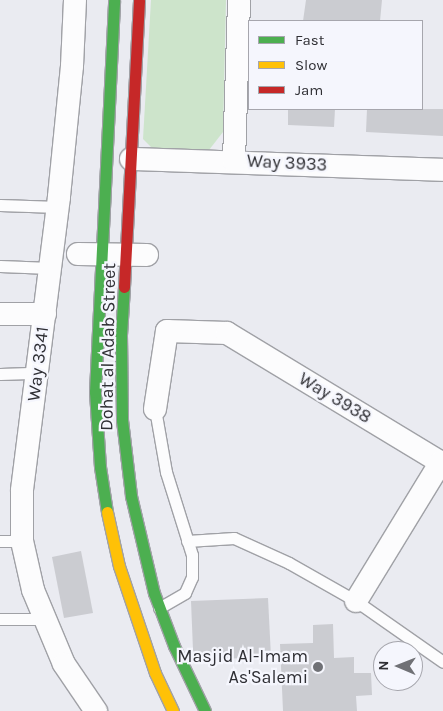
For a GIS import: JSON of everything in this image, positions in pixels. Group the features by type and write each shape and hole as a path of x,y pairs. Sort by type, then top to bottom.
{"main road":[{"name":"Dohat al Adab Street","path":"114,0 90,254 100,467 106,509 119,566 155,673 174,711"},
{"name":"Dohat al Adab Street","path":"139,0 131,159 136,255 122,335 122,420 131,496 142,548 159,608 185,671 205,711"}],"street":[{"name":"Way 3341","path":"75,0 72,66 58,207 22,491 22,541 33,590 47,619 64,664 96,711"},
{"path":"234,161 239,0"},
{"name":"Way 3933","path":"131,159 234,161 443,170"},
{"path":"90,254 136,255"},
{"path":"0,314 44,314"},
{"name":"Way 3938","path":"155,409 167,331 227,333 442,463"},
{"path":"356,601 442,463"}],"lane":[{"path":"0,206 58,207"},
{"path":"0,266 50,268"},
{"path":"0,374 37,374"},
{"path":"155,409 166,472 192,555 192,577 185,593 159,608"},
{"path":"188,541 234,538 289,563 356,601 443,662"},
{"path":"0,541 22,541"},
{"path":"0,619 47,619"}],"green space":[{"path":"151,0 226,0 223,132 209,150 171,151 152,148 143,139"}],"building":[{"path":"306,0 382,0 380,20 303,20"},
{"path":"443,109 443,136 366,132 367,110"},
{"path":"288,110 335,110 334,127 288,125"},
{"path":"81,551 93,613 64,618 52,557"},
{"path":"268,598 271,657 198,660 193,650 191,601"},
{"name":"Masjid Al-Imam As'Salemi","path":"333,624 334,658 354,657 354,673 371,673 372,695 356,696 357,711 283,711 280,644 313,643 313,625"}],"traffic: fast":[{"path":"107,512 100,467 95,392 114,0"},
{"path":"124,287 121,335 122,420 131,496 154,593 174,646 205,711"}],"traffic: slow":[{"path":"107,512 119,566 155,673 173,711"}],"traffic: jam":[{"path":"124,287 139,0"}],"place":[{"name":"Masjid Al-Imam As'Salemi","path":"318,667"}]}
